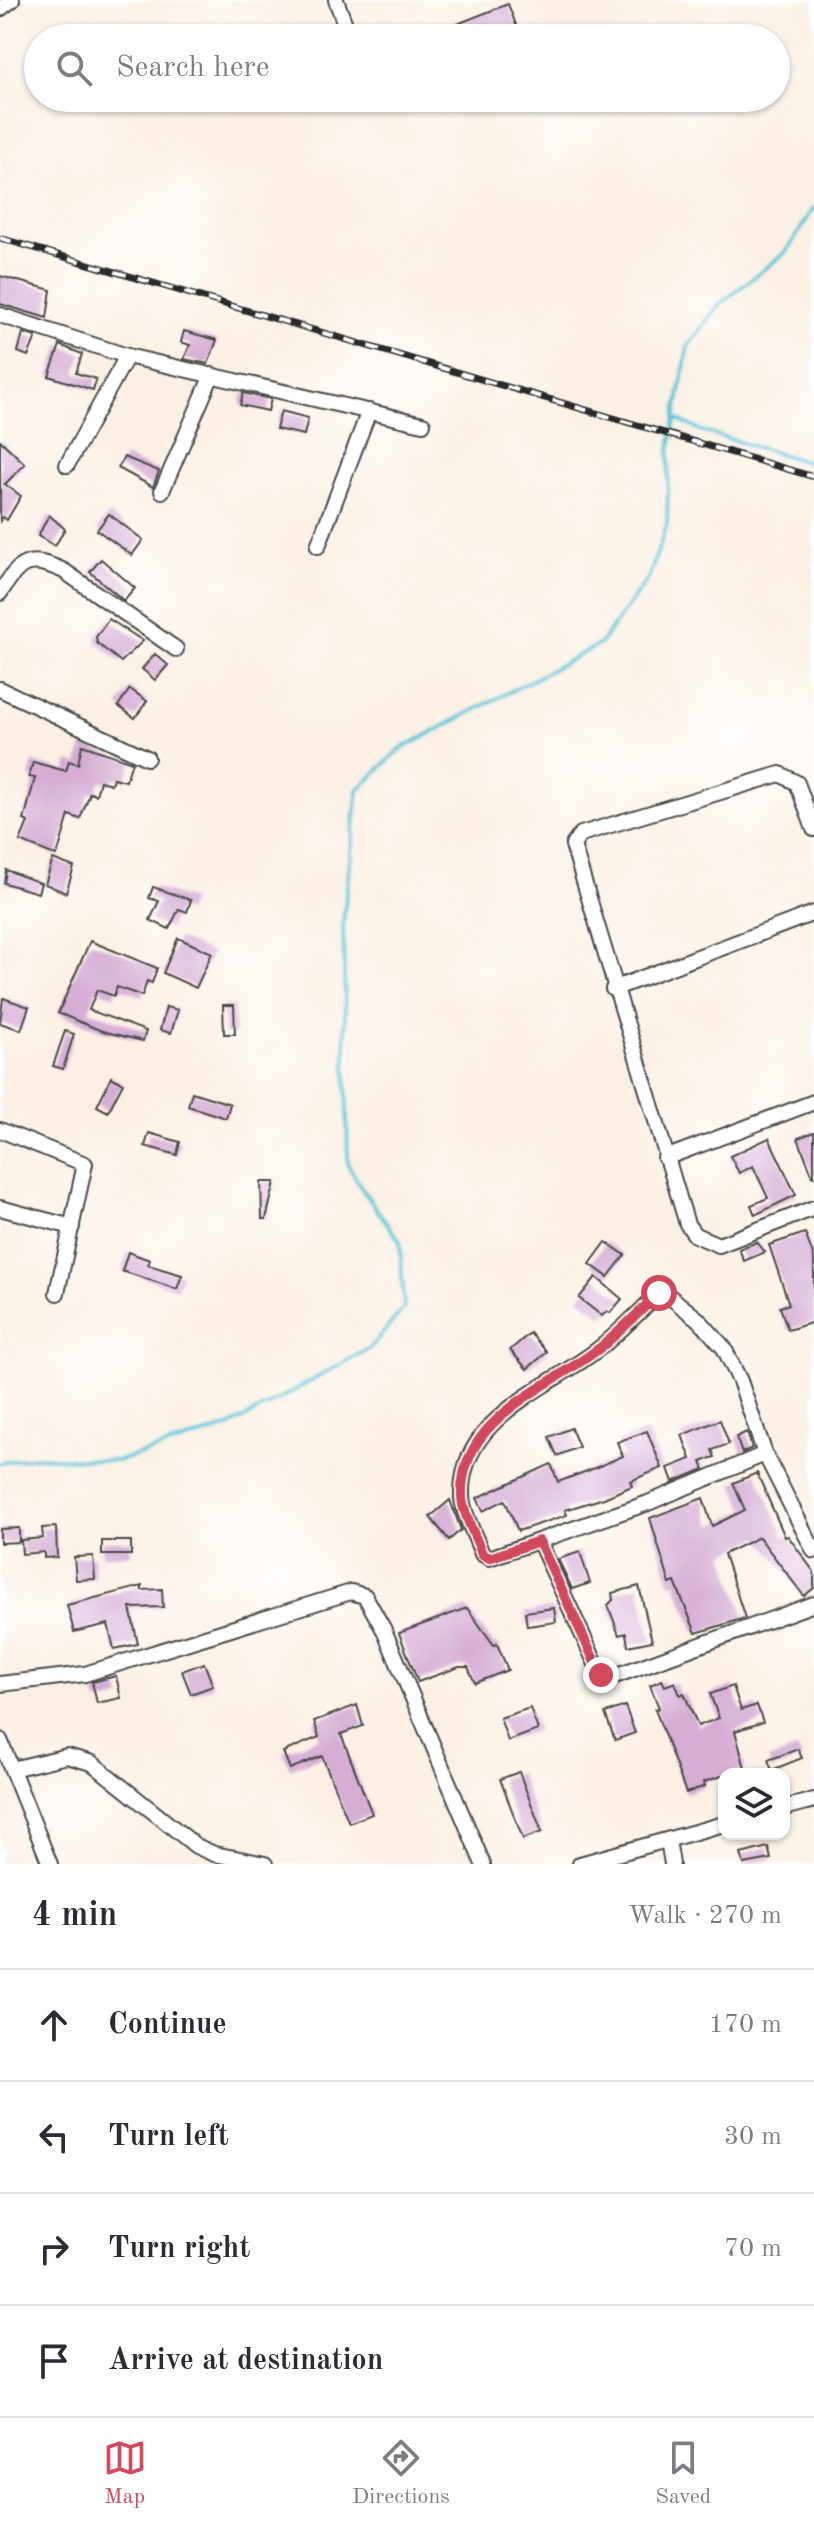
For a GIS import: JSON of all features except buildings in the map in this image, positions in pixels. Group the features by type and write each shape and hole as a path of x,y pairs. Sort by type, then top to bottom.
{"street":[{"path":"0,9 12,0"},
{"path":"336,0 345,24"},
{"path":"0,315 127,356 423,424"},
{"path":"67,465 127,356"},
{"path":"162,491 212,375"},
{"path":"318,546 369,411"},
{"path":"0,593 17,568 26,563 48,564 64,571 176,649"},
{"path":"0,689 147,758"},
{"path":"814,829 797,783 780,774 581,834 573,845 613,989 687,1224 707,1242 719,1245 814,1208"},
{"path":"613,989 814,913"},
{"path":"665,1158 814,1102"},
{"path":"0,1130 85,1164 57,1293"},
{"path":"0,1208 72,1227"},
{"path":"765,1454 648,1503 489,1558 482,1554 462,1498 465,1474 478,1442 497,1417 601,1348 659,1293 669,1294 724,1348 740,1381 765,1454 814,1551"},
{"path":"539,1541 601,1675 612,1677 814,1604"},
{"path":"0,1684 85,1674 351,1592 359,1593 365,1596 384,1630 483,1864"},
{"path":"0,1740 50,1864"},
{"path":"12,1769 77,1757 92,1763 196,1846 214,1854 265,1864"},
{"path":"790,1806 814,1800"},
{"path":"580,1864 718,1826"},
{"path":"668,1840 672,1864"}],"waterway":[{"path":"0,1463 35,1457 118,1461 229,1427 370,1348 404,1308 400,1241 348,1165 343,922 358,790 399,750 600,644 649,577 667,524 669,454 688,346 720,304 786,252 814,208"},
{"path":"676,419 702,431 814,464"}],"railway":[{"path":"0,238 814,477"}],"route":[{"path":"601,1675 539,1541 489,1558 482,1554 462,1498 465,1474 478,1442 497,1417 601,1348 659,1293"}]}
